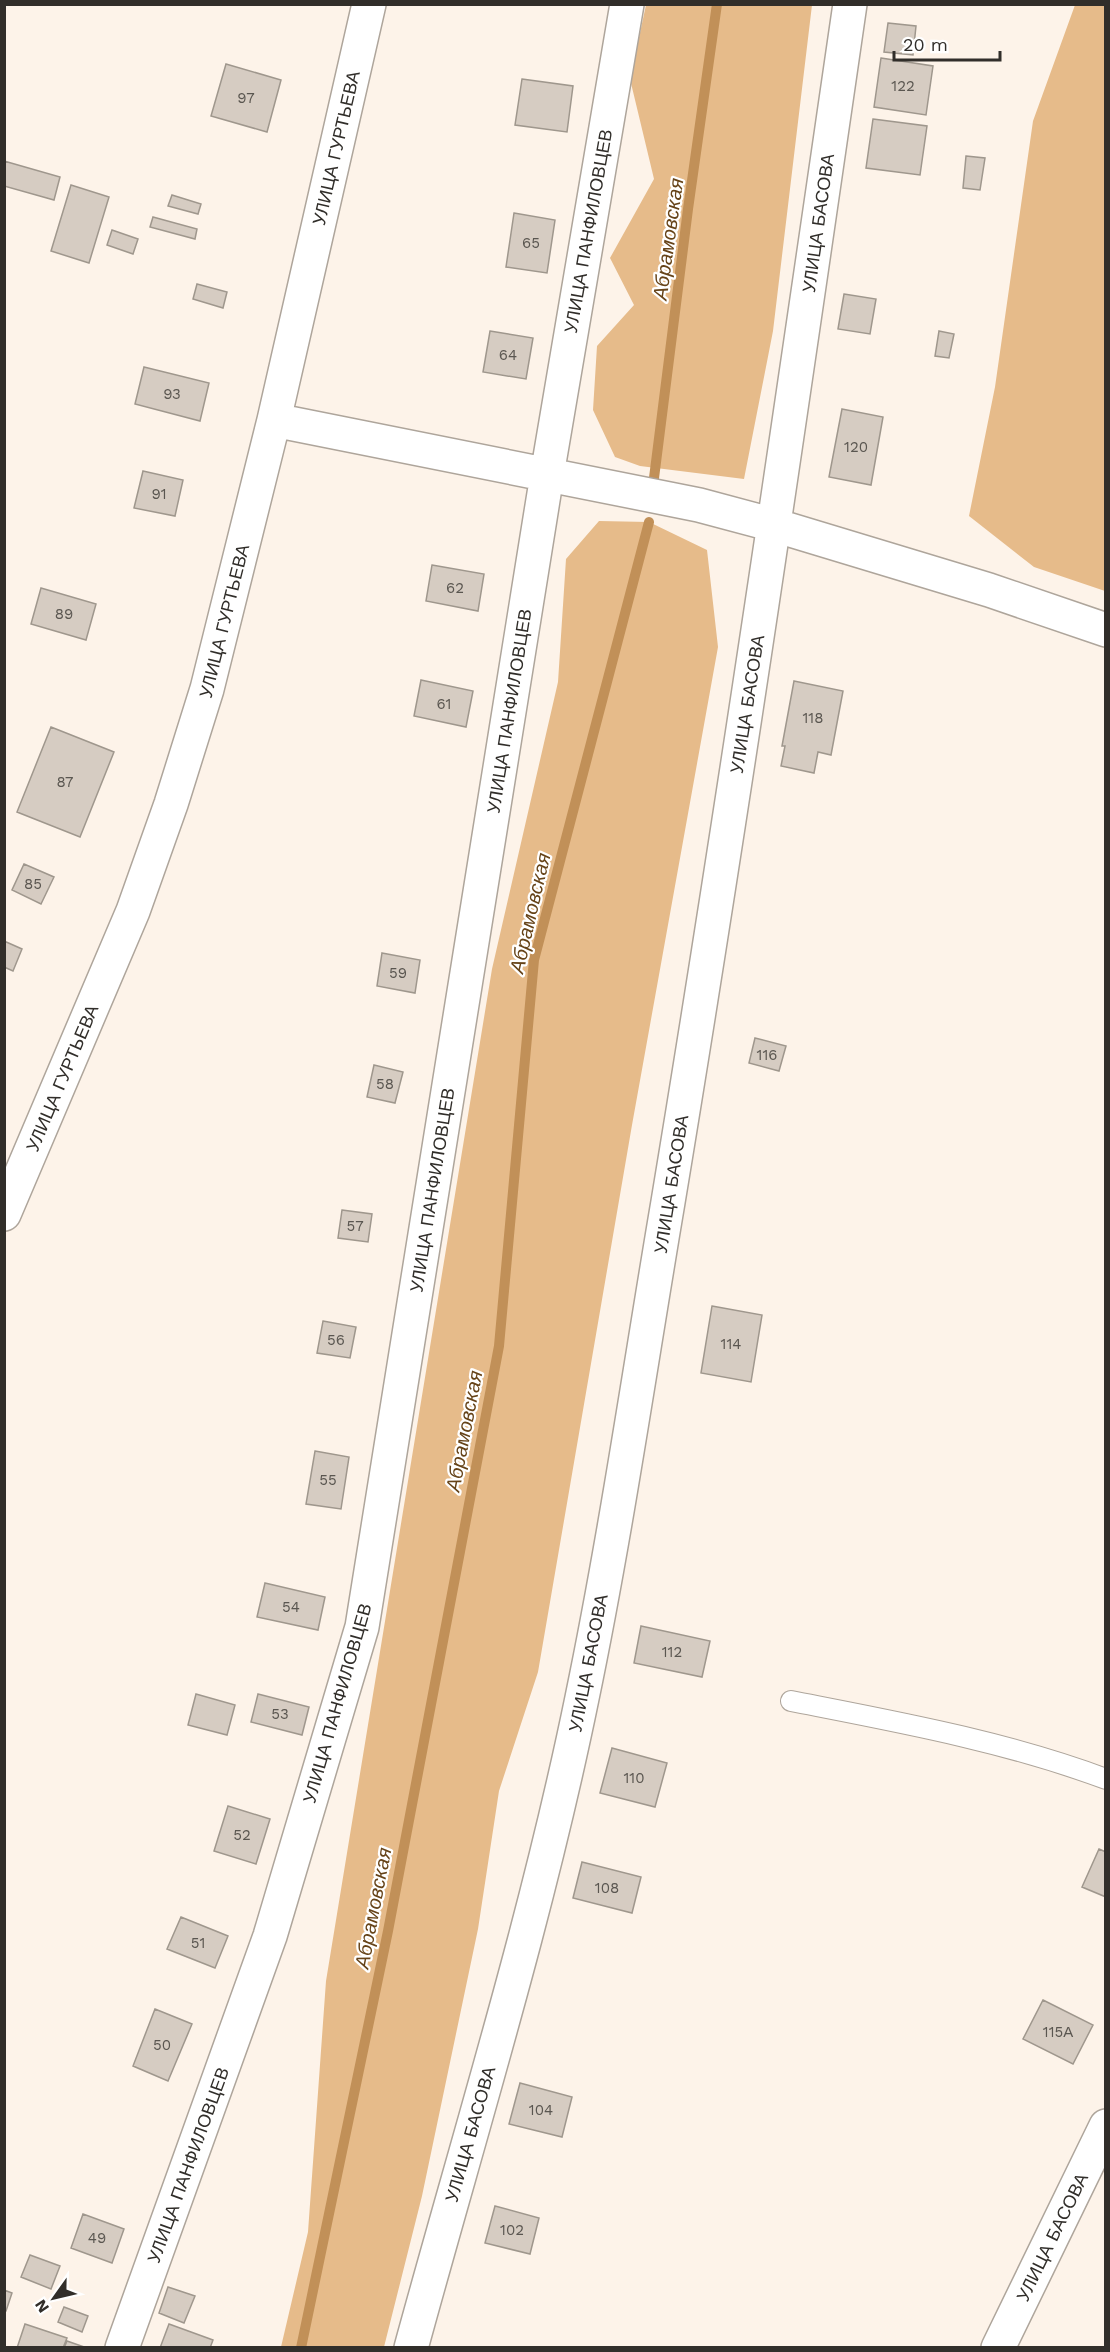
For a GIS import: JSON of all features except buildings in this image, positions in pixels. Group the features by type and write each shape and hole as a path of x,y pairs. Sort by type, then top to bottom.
{"street":[{"name":"УЛИЦА ГУРТЬЕВА","path":"4,1214 133,911 171,804 207,690 274,420 369,4"},
{"name":"УЛИЦА ПАНФИЛОВЦЕВ","path":"122,2348 270,1936 362,1627 547,475 627,4"},
{"name":"УЛИЦА БАСОВА","path":"411,2348 542,1879 582,1698 614,1528 696,1034 774,525 850,4"},
{"path":"274,420 699,505 774,525 989,590 1106,630"},
{"name":"УЛИЦА БАСОВА","path":"998,2348 1106,2126"}],"lane":[{"path":"791,1701 932,1728 1008,1747 1106,1779"}],"shaded area":[{"path":"646,5 812,5 773,331 744,479 640,466 615,457 593,410 597,346 634,305 610,258 654,179 630,79"},
{"path":"1075,5 1105,5 1105,591 1034,567 969,516 995,387 1033,121"},
{"path":"599,521 649,522 707,550 718,647 632,1125 538,1672 499,1791 478,1929 422,2196 384,2347 281,2347 308,2232 326,1981 492,969 558,682 566,559"}],"waterway":[{"name":"Абрамовская","path":"654,478 717,4"},
{"name":"Абрамовская","path":"301,2348 388,1931 499,1346 534,960 649,522"}]}
